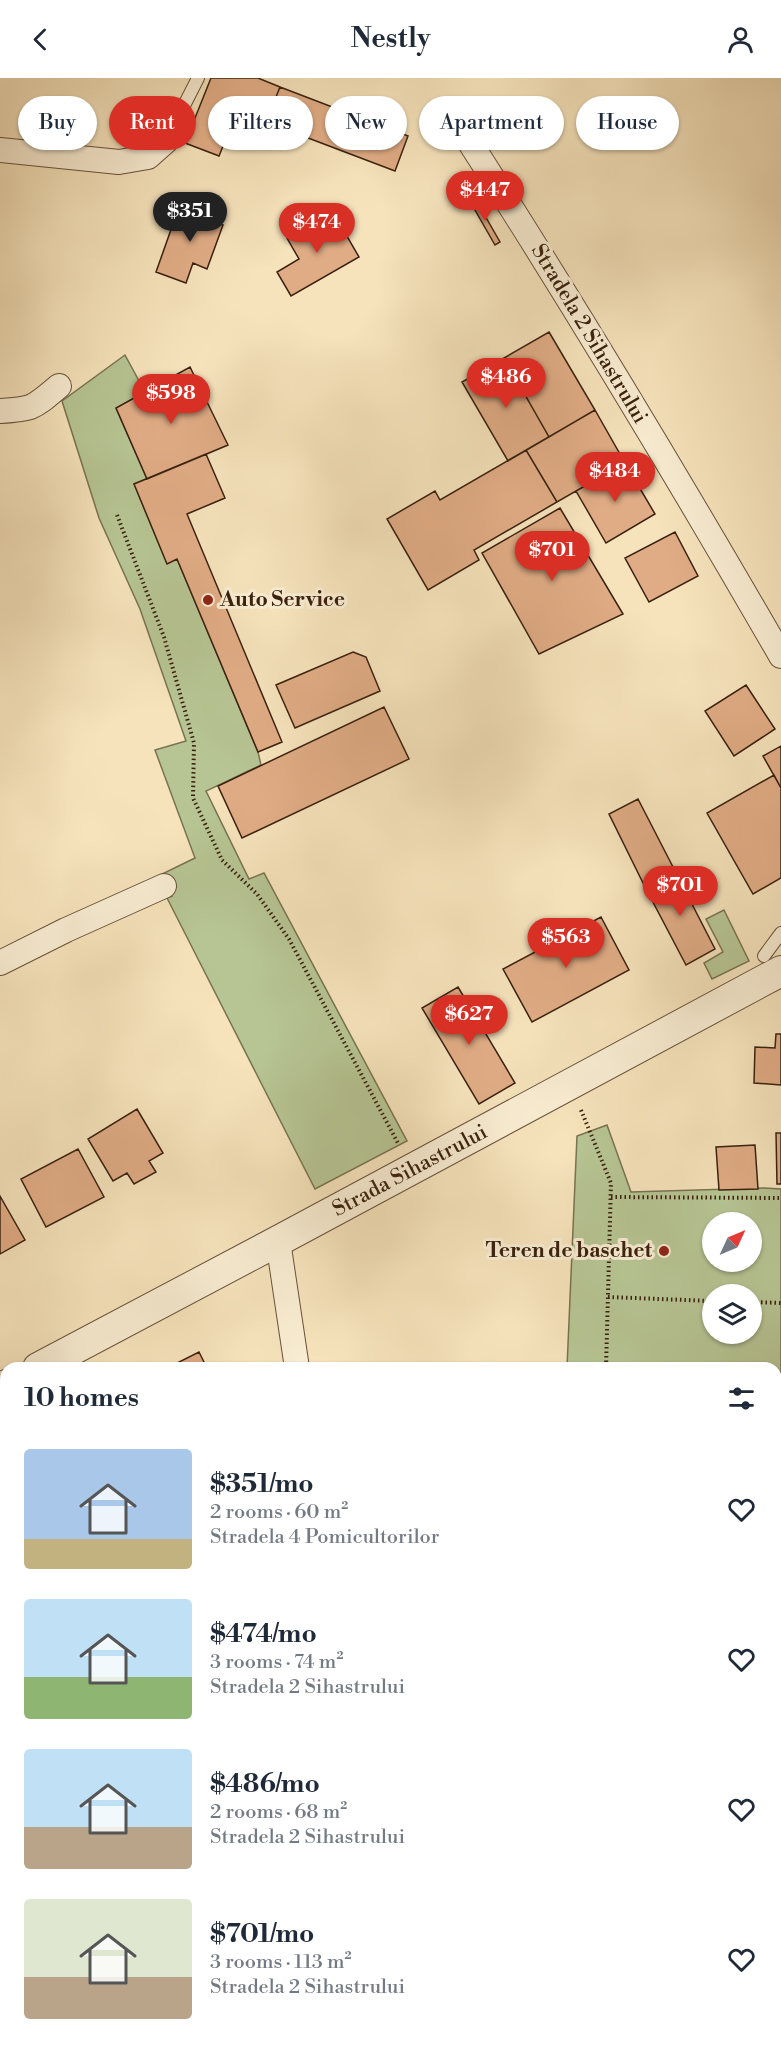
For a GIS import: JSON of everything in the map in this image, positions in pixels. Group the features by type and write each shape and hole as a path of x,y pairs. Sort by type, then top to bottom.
{"street":[{"path":"0,150 119,162 148,157 155,150"},
{"name":"Stradela 2 Sihastrului","path":"475,150 701,519 781,656"},
{"path":"0,411 29,409 59,386"},
{"path":"0,963 66,930 164,886"},
{"name":"Strada Sihastrului","path":"49,1362 571,1084 773,963"},
{"path":"278,1241 296,1362"}],"lane":[{"path":"189,96 198,78"},
{"path":"773,963 781,933"}],"path":[{"path":"117,515 164,637 194,743 193,798 222,860 257,894 289,939 412,1170"},
{"path":"571,1084 611,1183 606,1362"},
{"path":"611,1197 781,1198"},
{"path":"608,1298 702,1301"},
{"path":"762,1302 781,1303"}],"green space":[{"path":"125,355 145,392 116,408 147,479 134,484 167,563 177,559 258,752 261,765 206,791 249,879 264,873 407,1141 315,1189 167,898 172,896 160,875 195,858 155,750 186,741 140,609 99,518 62,401"},
{"path":"724,910 749,961 712,979 704,963 723,952 706,919"},
{"path":"607,1125 631,1192 781,1189 781,1362 567,1362 577,1136"}],"building":[{"path":"211,78 258,78 280,87 276,96 208,96 208,150 221,150 219,156 196,147 196,116"},
{"path":"280,87 304,96 276,96"},
{"path":"313,100 325,104 325,144 313,140"},
{"path":"340,150 403,150 395,171"},
{"path":"476,200 500,242 495,245 471,203"},
{"path":"195,204 215,211 211,221 223,225 207,269 193,263 186,283 156,272 179,207 192,211"},
{"path":"333,212 359,257 291,296 277,272 299,259 287,238"},
{"path":"549,332 595,410 549,437 504,358"},
{"path":"504,358 549,437 508,461 462,382"},
{"path":"190,367 228,445 147,479 116,408"},
{"path":"595,410 625,463 557,502 526,450"},
{"path":"526,450 557,502 474,550 479,560 428,590 387,519 435,491 440,500"},
{"path":"206,454 225,498 187,514 282,742 258,752 177,559 167,564 134,484"},
{"path":"625,463 655,514 606,543 576,491"},
{"path":"560,508 623,614 539,654 482,553"},
{"path":"675,532 698,576 649,602 625,558"},
{"path":"353,652 366,657 380,691 295,728 276,685"},
{"path":"746,685 775,729 734,756 705,711"},
{"path":"384,707 409,759 242,838 218,786"},
{"path":"781,746 781,788 763,756"},
{"path":"774,775 781,788 781,878 753,894 707,813"},
{"path":"638,799 674,869 644,885 609,814"},
{"path":"674,869 715,949 686,965 644,885"},
{"path":"601,917 629,970 532,1022 503,969"},
{"path":"458,987 515,1083 479,1104 422,1008"},
{"path":"776,1034 781,1034 781,1085 754,1083 755,1047 775,1048"},
{"path":"137,1109 163,1153 149,1161 156,1172 134,1184 127,1173 113,1181 88,1139"},
{"path":"776,1133 781,1133 781,1184 777,1184"},
{"path":"755,1145 758,1189 719,1190 716,1147"},
{"path":"78,1149 104,1197 46,1227 21,1179"},
{"path":"0,1196 25,1240 0,1254"},
{"path":"199,1352 204,1362 179,1362"}],"place":[{"name":"Auto Service","path":"208,600"},
{"name":"Teren de baschet","path":"664,1251"}]}
